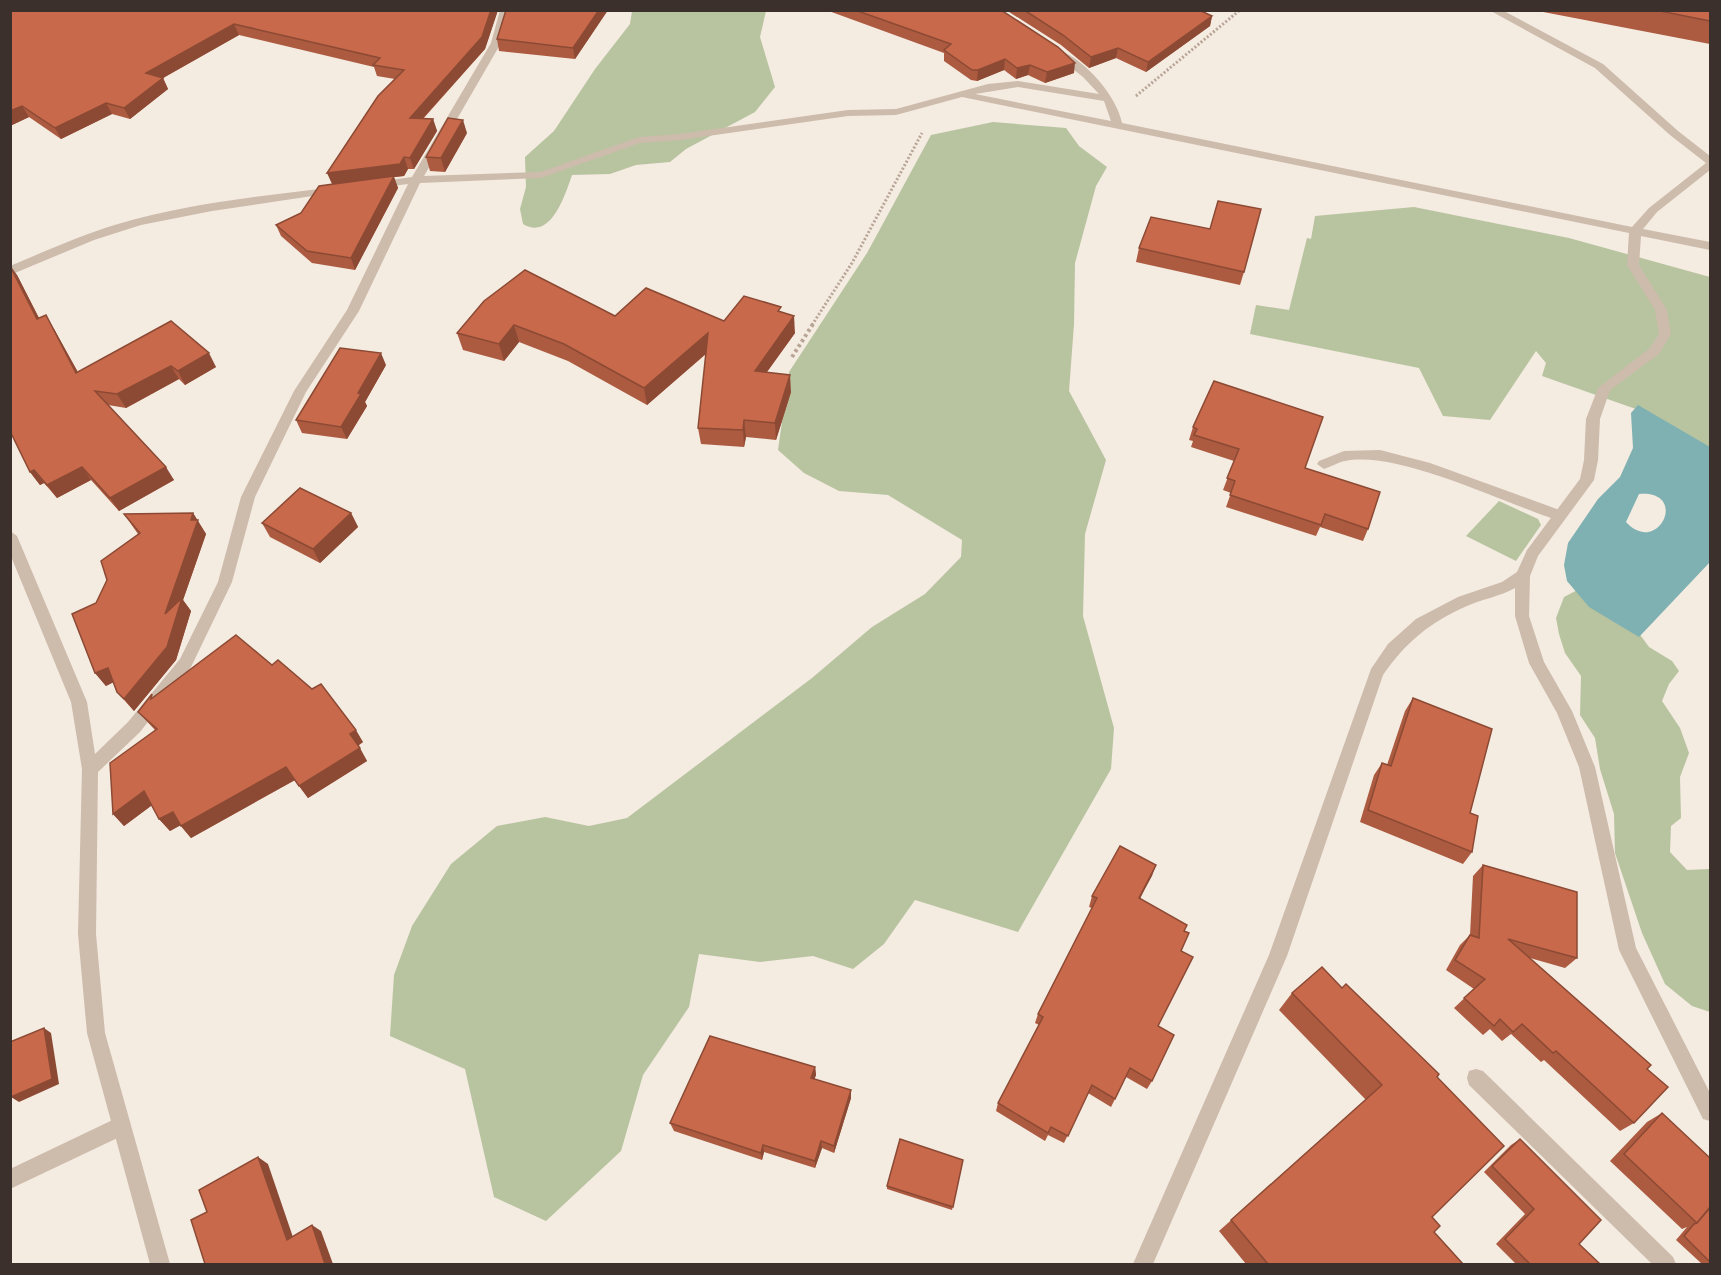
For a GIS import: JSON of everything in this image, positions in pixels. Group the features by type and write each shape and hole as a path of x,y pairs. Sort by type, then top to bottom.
{"street":[{"path":"90,769 134,728 186,663 225,582 248,496 300,391 353,311 416,180 496,43 505,10"},
{"path":"1494,10 1599,66 1710,163 1653,210 1635,231 1633,265 1661,310 1665,334 1655,351 1604,388 1593,419 1591,460 1587,480 1532,554 1523,576 1522,616 1537,663 1564,711 1587,768 1628,950 1710,1112"},
{"path":"1053,49 1076,65 1109,99 1116,111 1117,125"},
{"path":"10,271 80,241 138,222 230,204 416,180 541,175 639,140 680,138 848,113 896,112 954,94 988,87 1018,84 1109,99"},
{"path":"954,94 974,95 1710,246"},
{"path":"1324,464 1344,456 1380,455 1425,467 1560,516"},
{"path":"10,536 79,702 90,769 87,934 96,1033 160,1264"},
{"path":"1143,1264 1278,956 1376,673 1393,648 1421,623 1463,601 1507,586 1523,576"},
{"path":"1476,1078 1666,1264"},
{"path":"10,1179 121,1126"}],"path":[{"path":"1116,111 1240,10"},
{"path":"792,357 852,263 921,138 930,103"}],"green space":[{"path":"632,11 766,11 760,37 775,87 755,112 686,149 670,162 636,165 610,174 572,175 561,204 549,221 533,228 523,224 520,209 526,187 525,157 554,131 595,69 630,24"},
{"path":"993,122 1066,128 1079,146 1107,167 1096,186 1075,263 1074,324 1069,391 1106,460 1085,534 1083,616 1114,728 1111,769 1018,932 915,900 884,944 853,969 813,956 760,962 699,954 689,1007 643,1075 621,1151 546,1221 494,1197 465,1069 390,1036 394,975 412,926 451,864 497,826 545,817 589,826 627,818 812,678 872,627 925,594 961,557 962,540 888,495 839,491 804,473 778,450 789,372 867,253 931,135"},
{"path":"1414,207 1569,238 1710,277 1710,472 1650,414 1542,376 1546,363 1536,351 1490,420 1443,416 1419,368 1250,334 1256,305 1289,310 1307,238 1311,239 1315,216"},
{"path":"1499,501 1538,519 1541,525 1516,561 1466,536"},
{"path":"1585,586 1633,625 1649,647 1672,661 1679,671 1669,684 1662,701 1680,728 1689,753 1680,777 1681,818 1671,826 1670,852 1687,870 1710,869 1710,1012 1692,1006 1665,984 1642,933 1615,853 1614,814 1600,769 1595,738 1580,715 1581,676 1565,653 1556,618 1564,597"}],"water":[{"path":"1638,405 1710,447 1710,562 1639,637 1589,607 1567,581 1564,565 1568,543 1598,499 1620,477 1633,448 1631,413","holes":["1639,494 1654,495 1663,502 1666,510 1664,520 1649,532 1638,531 1626,522"]}],"building":[{"path":"10,10 491,10 482,37 410,118 433,119 410,158 404,157 400,164 327,173 378,96 404,70 373,65 380,58 234,24 146,73 163,78 124,108 106,103 55,128 22,106 10,111"},
{"path":"506,10 599,10 573,48 497,39"},
{"path":"855,10 1001,10 1058,47 1075,63 1047,72 1030,65 1017,68 1005,59 978,70 972,70 944,50 951,44"},
{"path":"1024,10 1199,10 1212,16 1148,62 1118,48 1091,57 1063,35"},
{"path":"1655,10 1710,10 1710,21"},
{"path":"448,118 463,120 441,158 426,157"},
{"path":"394,176 351,258 307,251 276,225 301,213 319,186"},
{"path":"1218,201 1261,209 1244,272 1139,248 1151,217 1210,229"},
{"path":"10,266 37,319 46,315 76,373 171,321 209,353 178,371 171,366 117,394 95,391 166,467 110,498 82,467 47,485 34,470 30,472 10,431"},
{"path":"525,270 615,316 646,288 724,321 744,296 781,307 778,311 794,316 755,371 790,375 775,423 744,420 743,430 698,428 708,333 644,388 564,344 514,325 499,344 457,333 484,301"},
{"path":"340,348 381,353 358,393 361,394 341,427 296,420"},
{"path":"1214,381 1323,417 1305,468 1380,492 1368,529 1325,514 1321,525 1230,495 1235,481 1227,478 1239,449 1194,435 1197,429 1193,427"},
{"path":"300,488 351,513 313,549 262,523"},
{"path":"193,513 191,520 198,520 165,614 182,598 167,647 124,699 117,692 108,668 95,673 72,614 96,603 107,580 101,561 140,533 124,514"},
{"path":"236,635 272,665 278,660 312,689 321,684 356,730 350,734 360,748 299,786 286,767 181,826 173,812 159,819 144,791 113,814 110,763 157,729 138,712 152,694 151,699"},
{"path":"1413,698 1492,729 1470,813 1478,816 1472,852 1368,810 1382,763 1391,766"},
{"path":"1120,846 1156,865 1139,898 1187,925 1184,931 1189,933 1181,951 1193,957 1158,1026 1174,1035 1152,1081 1130,1068 1115,1099 1092,1085 1068,1136 1051,1127 1048,1133 998,1103 1043,1017 1038,1014 1097,898 1092,896"},
{"path":"1483,865 1577,892 1577,958 1508,939 1651,1065 1647,1069 1668,1087 1634,1123 1556,1051 1553,1053 1522,1024 1513,1032 1500,1019 1494,1026 1464,998 1485,979 1455,960 1470,935 1479,938"},
{"path":"1322,967 1342,988 1346,984 1439,1074 1437,1077 1504,1146 1432,1217 1440,1226 1434,1232 1463,1264 1268,1264 1231,1220 1382,1085 1292,993"},
{"path":"44,1028 52,1079 11,1097 10,1042"},
{"path":"710,1036 815,1067 811,1078 851,1090 834,1146 821,1141 815,1161 763,1145 761,1153 670,1123"},
{"path":"1662,1113 1710,1158 1710,1207 1697,1223 1624,1154"},
{"path":"900,1139 963,1160 953,1207 887,1186"},
{"path":"1520,1139 1601,1220 1579,1244 1600,1264 1530,1264 1505,1239 1534,1209 1492,1166"},
{"path":"258,1157 287,1240 312,1225 325,1264 205,1264 191,1220 207,1212 199,1190"},
{"path":"1709,1209 1710,1211 1710,1262 1684,1236"}]}
